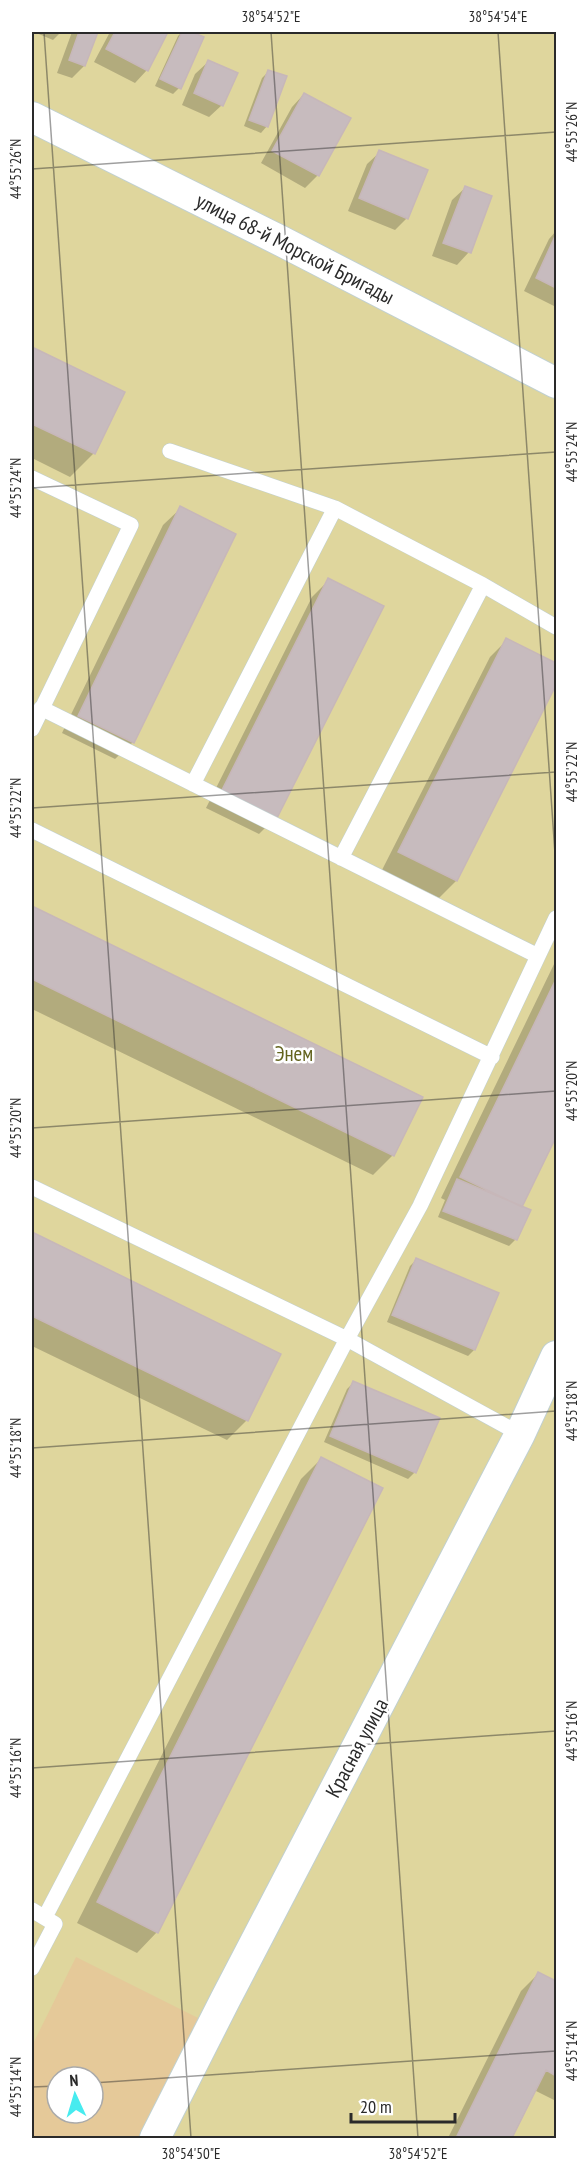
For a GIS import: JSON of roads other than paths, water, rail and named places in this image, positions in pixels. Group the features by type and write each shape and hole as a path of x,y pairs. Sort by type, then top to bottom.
{"street":[{"name":"улица 68-й Морской Бригады","path":"32,117 283,242 556,383"},
{"name":"Красная улица","path":"155,2139 230,1990 520,1434 556,1356"}],"lane":[{"path":"170,451 335,508 483,585 556,627"},
{"path":"32,478 131,525 32,729"},
{"path":"193,784 335,508"},
{"path":"341,858 483,585"},
{"path":"41,708 538,956"},
{"path":"32,830 492,1057"},
{"path":"32,1968 55,1924 38,1914 346,1339 420,1206 556,918"},
{"path":"32,1187 346,1339 520,1434"}],"park label":[{"name":"Энем","path":"294,1054"}]}
